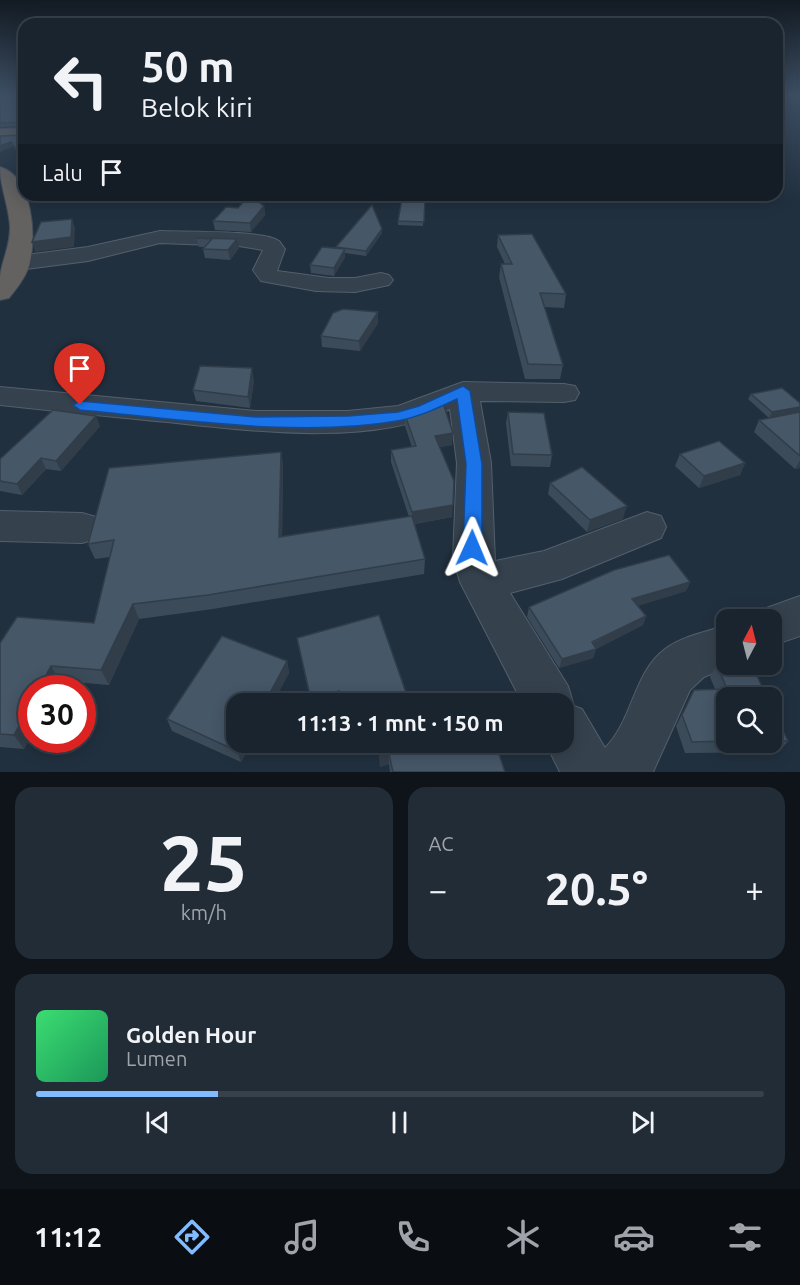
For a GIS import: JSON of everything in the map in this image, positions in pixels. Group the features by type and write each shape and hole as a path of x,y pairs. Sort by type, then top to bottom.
{"highway":[{"path":"0,134 18,133"},
{"path":"0,173 6,175 14,184 20,234 18,263 0,292"}],"street":[{"path":"18,263 88,254 160,237 183,237 271,245 274,249 264,270 265,274 278,278 340,285 369,284 381,280"},
{"path":"463,391 474,464 473,558 481,582 544,693"},
{"path":"0,396 256,421 348,421 398,416 424,409 463,391 564,393"},
{"path":"0,526 82,528"},
{"path":"481,582 547,567 647,527"},
{"path":"782,622 800,616"},
{"path":"619,772 646,736 664,688 682,664 716,650"},
{"path":"574,746 589,772"}],"building":[{"path":"18,135 18,151 11,142 0,146 0,136"},
{"path":"244,201 257,201 264,206 250,223 213,221 226,207 238,208"},
{"path":"401,201 425,201 424,222 398,221"},
{"path":"372,205 382,229 366,251 336,247"},
{"path":"72,219 71,237 32,242 41,222"},
{"path":"532,234 566,294 540,293 563,365 528,364 501,264 512,264 498,235"},
{"path":"197,238 237,239 228,250 203,249 212,239"},
{"path":"322,247 345,249 334,268 310,265"},
{"path":"343,309 378,312 359,341 321,336 333,313"},
{"path":"200,366 252,368 248,397 193,390"},
{"path":"782,388 800,403 800,407 772,412 751,394"},
{"path":"443,403 453,433 435,436 454,481 453,505 412,512 391,450 416,446 405,415"},
{"path":"53,410 96,416 56,461 41,458 17,484 0,481 0,459"},
{"path":"508,412 544,413 552,455 513,454"},
{"path":"800,412 800,456 759,420"},
{"path":"719,441 745,463 704,476 680,454"},
{"path":"281,452 279,537 412,516 425,559 208,595 133,604 101,670 51,666 46,675 18,675 18,728 14,735 0,734 0,643 17,617 94,623 114,540 88,544 109,468"},
{"path":"582,467 627,506 590,520 550,483"},
{"path":"669,555 690,582 632,599 646,616 592,642 596,649 562,659 529,607 614,570"},
{"path":"379,615 406,693 339,693 339,691 309,693 297,638"},
{"path":"222,636 287,661 270,693 226,693 226,746 167,719"},
{"path":"721,675 757,675 762,687 726,687"},
{"path":"716,689 716,741 692,742 682,715 694,690"},
{"path":"782,728 788,741 782,741"},
{"path":"389,753 499,753 505,772 393,772"}],"route":[{"path":"80,405 256,421 348,421 398,416 424,409 456,391 463,391 474,464 472,548"}]}
